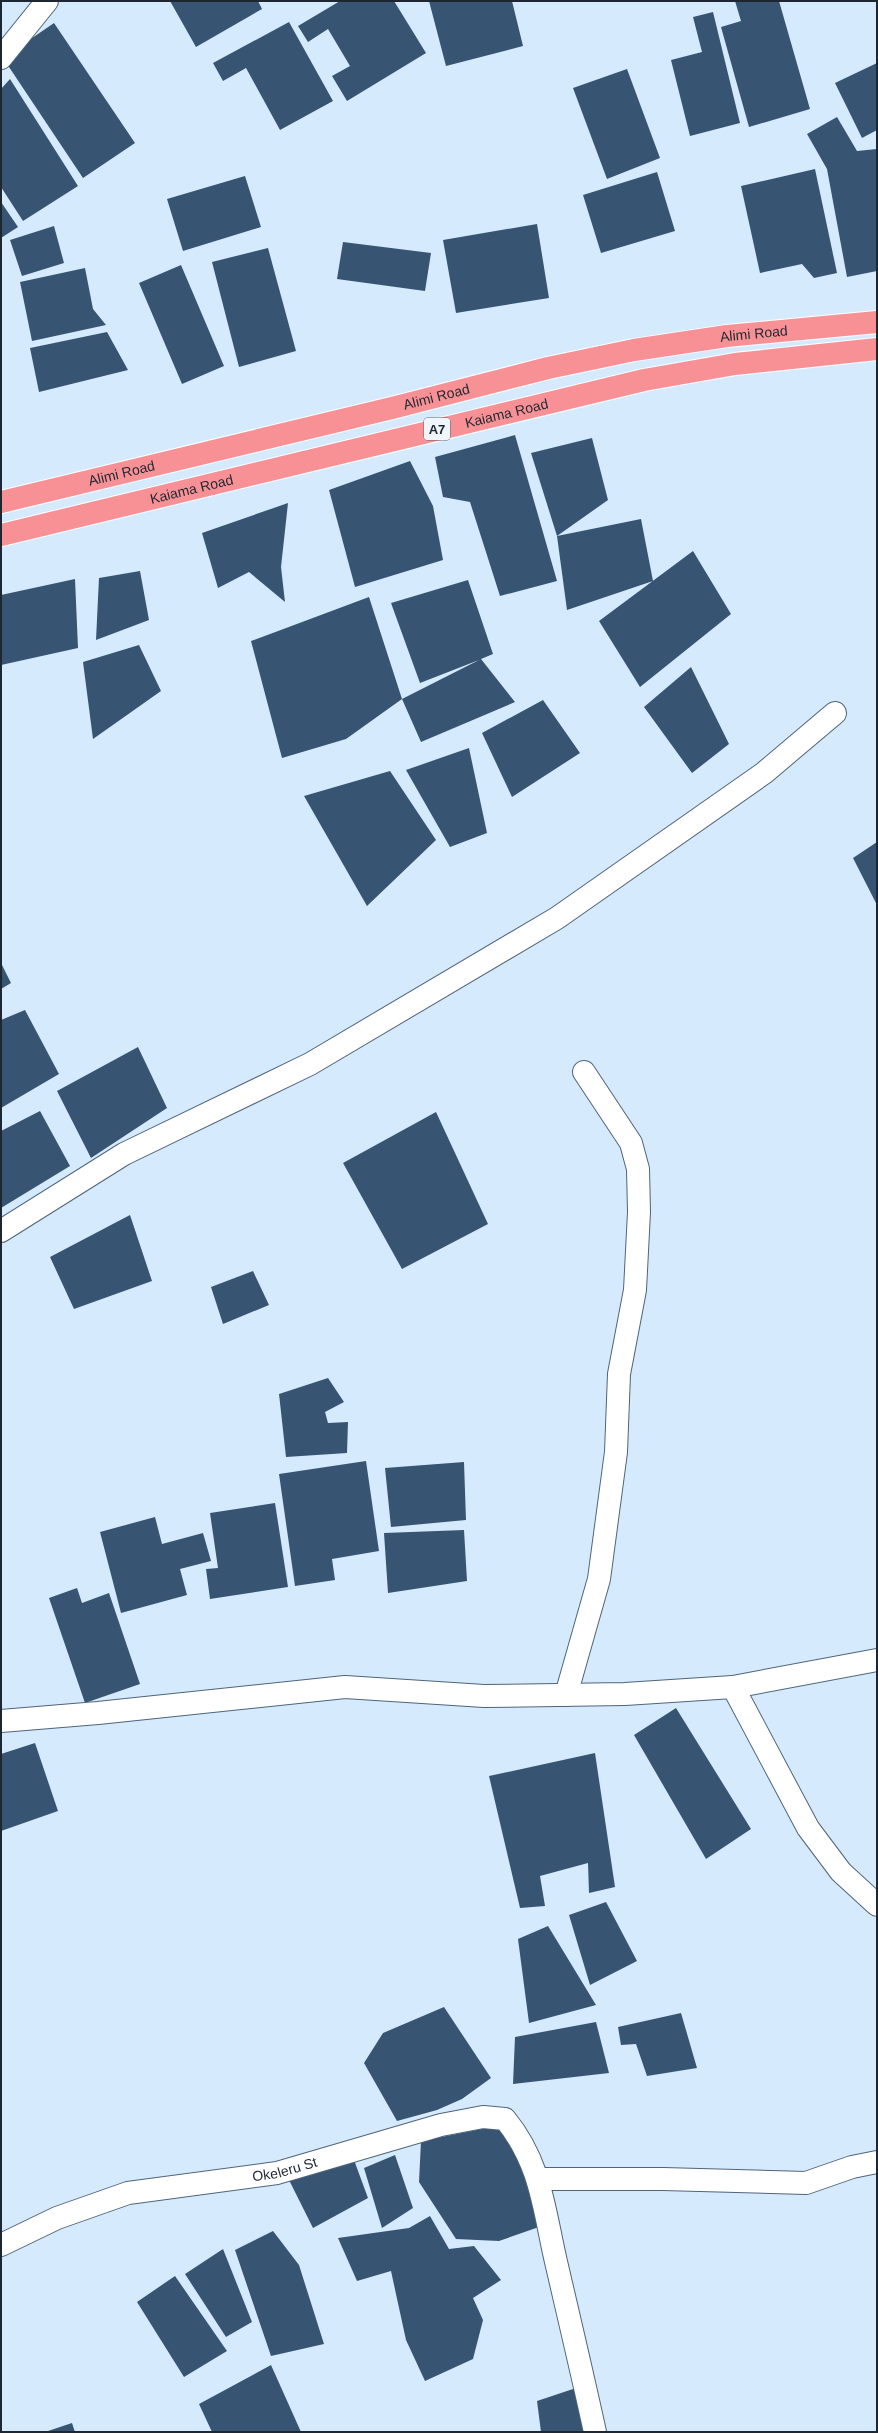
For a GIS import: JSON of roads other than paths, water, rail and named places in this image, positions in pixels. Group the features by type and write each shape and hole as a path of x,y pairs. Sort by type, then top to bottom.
{"highway":[{"name":"Alimi Road","path":"1,502 384,410 548,368 634,350 727,336 877,322"},
{"name":"Kaiama Road","path":"1,535 644,380 735,364 877,349"}],"street":[{"path":"1,58 47,1"},
{"path":"1,1231 124,1154 310,1064 556,918 764,773 835,713"},
{"path":"566,1695 599,1579 616,1452 619,1374 635,1290 639,1212 638,1169 631,1144 584,1072"},
{"path":"1,1721 6,1722 98,1713 345,1687 484,1696 625,1694 733,1687 877,1660"},
{"path":"733,1687 808,1828 841,1872 877,1905"},
{"name":"Okeleru St","path":"1,2245 57,2218 128,2193 277,2173 441,2125 483,2117 505,2119 519,2136 539,2179 551,2244 596,2432"},
{"path":"539,2179 662,2179 806,2183 852,2167 877,2162"}]}
